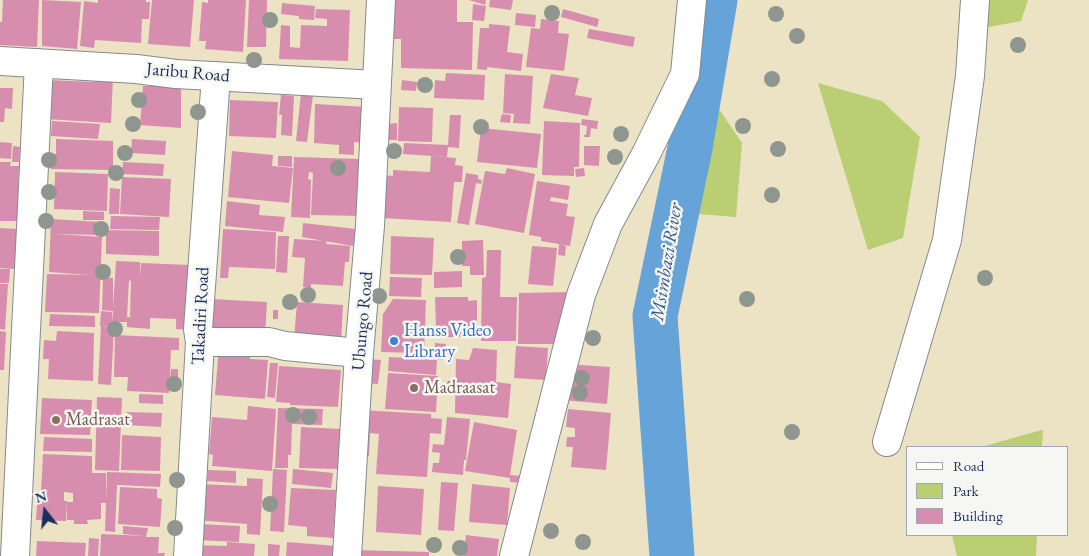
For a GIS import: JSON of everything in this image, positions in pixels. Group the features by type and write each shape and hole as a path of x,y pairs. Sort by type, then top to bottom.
{"street":[{"name":"Ubungo Road","path":"347,556 359,353 370,226 381,0"},
{"path":"514,556 581,295 608,224 646,154 685,74 692,0"},
{"path":"887,442 947,240 970,76 975,0"},
{"name":"Jaribu Road","path":"0,61 136,68 176,74 376,85"},
{"path":"14,556 38,63"},
{"name":"Takadiri Road","path":"188,556 200,342 198,329 216,76"},
{"path":"200,342 269,342 285,346 359,353"}],"green space":[{"path":"990,0 1028,0 1021,21 978,29"},
{"path":"818,83 882,101 920,137 903,238 868,250"},
{"path":"719,109 742,143 736,217 698,214"},
{"path":"1042,430 1042,446 985,446"},
{"path":"952,536 1037,536 1036,556 957,556"}],"building":[{"path":"3,0 39,0 37,47 0,45 0,22 2,22"},
{"path":"42,0 81,2 77,49 42,46"},
{"path":"98,0 146,0 146,2 150,2 149,19 142,19 141,43 95,40 94,48 80,46 84,1 98,3"},
{"path":"152,0 194,0 190,47 148,44"},
{"path":"208,0 246,0 243,52 205,49 206,41 199,41 202,2 208,3"},
{"path":"249,0 267,0 266,47 247,47"},
{"path":"393,0 457,0 457,22 473,22 472,70 401,68 401,39 392,39"},
{"path":"469,0 486,0 485,5"},
{"path":"490,0 513,0 511,10 489,7"},
{"path":"282,3 315,6 314,20 299,19 299,16 281,14"},
{"path":"473,4 486,6 484,21 472,20"},
{"path":"316,9 350,10 348,61 279,59 281,25 290,26 290,47 300,48 301,25 327,26 327,19 315,18"},
{"path":"563,9 599,19 597,27 561,17"},
{"path":"516,13 536,15 535,27 515,25"},
{"path":"541,19 559,21 558,33 569,34 564,71 526,67 531,28 540,29"},
{"path":"489,24 510,26 507,52 523,54 521,71 487,67 487,70 477,69 480,28 489,28"},
{"path":"589,29 635,37 633,47 587,38"},
{"path":"446,73 485,75 484,100 434,98 435,80 445,81"},
{"path":"505,74 533,76 530,124 513,123 514,114 503,113"},
{"path":"551,74 579,78 575,95 592,98 588,116 543,108"},
{"path":"95,76 113,77 111,123 45,119 47,80 95,82"},
{"path":"402,80 417,82 416,91 401,90"},
{"path":"143,86 181,86 181,128 140,125"},
{"path":"0,88 13,88 12,109 5,108 4,122 0,122"},
{"path":"301,93 313,95 307,142 296,141"},
{"path":"281,95 294,96 292,136 281,135 282,115 279,115"},
{"path":"230,100 278,102 276,138 229,136"},
{"path":"315,104 368,107 366,143 354,142 354,155 339,154 339,145 314,143"},
{"path":"399,107 433,108 432,142 398,141"},
{"path":"502,114 511,115 510,123 500,122"},
{"path":"450,115 461,115 459,148 448,147 447,157 403,154 404,143 448,145"},
{"path":"582,119 598,121 597,129 591,128 590,137 584,137 587,126 581,125"},
{"path":"52,121 100,124 98,139 51,136"},
{"path":"544,121 580,123 579,167 574,167 574,176 542,175"},
{"path":"397,123 397,140 388,140 388,124"},
{"path":"481,128 541,134 537,168 477,162"},
{"path":"56,139 113,141 113,170 51,169 51,154 56,154"},
{"path":"132,139 166,141 165,155 131,153"},
{"path":"0,142 12,143 11,159 0,158"},
{"path":"13,146 20,147 19,162 12,162"},
{"path":"584,146 600,146 599,166 584,165"},
{"path":"232,151 273,155 272,166 293,168 289,203 228,197"},
{"path":"278,156 292,156 292,167 278,166"},
{"path":"431,156 456,158 455,165 463,166 462,182 454,182 451,222 381,218 384,175 393,176 393,170 430,172"},
{"path":"294,157 361,159 360,216 311,215 313,173 309,172 308,179 311,180 310,218 291,217"},
{"path":"0,162 11,162 10,166 19,166 17,221 0,221"},
{"path":"123,162 164,164 163,176 122,174"},
{"path":"507,168 535,174 524,233 475,224 485,171 505,174"},
{"path":"584,168 585,176 576,177 575,169"},
{"path":"55,172 108,174 107,211 54,209"},
{"path":"466,173 478,175 478,179 482,180 481,184 476,183 469,225 457,223"},
{"path":"122,177 171,179 169,217 120,214"},
{"path":"537,181 570,186 568,200 551,197 550,201 568,204 566,216 575,217 570,246 541,241 541,237 529,235"},
{"path":"110,188 120,189 119,214 109,214"},
{"path":"227,201 260,205 259,215 285,217 283,232 225,226"},
{"path":"83,211 104,212 104,220 83,220"},
{"path":"111,216 160,217 159,230 110,229"},
{"path":"51,219 102,222 102,235 55,234 102,237 99,313 45,312 47,274 90,275 49,272"},
{"path":"303,223 356,229 353,246 302,237"},
{"path":"0,228 18,229 15,269 0,268"},
{"path":"223,229 276,232 275,269 229,267 228,278 220,278"},
{"path":"106,230 159,231 159,256 106,254"},
{"path":"278,236 289,236 287,273 276,272"},
{"path":"391,236 434,238 432,275 390,274"},
{"path":"294,239 327,241 326,244 350,246 349,262 345,262 343,286 311,284 311,288 303,287 305,258 292,257"},
{"path":"483,240 484,275 470,275 470,266 462,266 462,241"},
{"path":"559,244 566,246 565,256 558,255"},
{"path":"532,246 557,248 553,286 528,284"},
{"path":"487,250 501,250 500,297 517,297 516,341 481,341 482,278 486,277"},
{"path":"116,261 140,262 140,277 141,263 190,265 190,330 176,329 176,319 150,318 150,329 127,327 127,322 112,322 113,311 102,310 103,277 113,278 113,308","holes":["129,280 131,281 130,317 127,317"]},
{"path":"0,269 10,269 9,283 0,283"},
{"path":"462,271 462,287 434,288 434,272"},
{"path":"390,277 422,278 421,297 389,296"},
{"path":"0,284 8,284 5,330 0,329"},
{"path":"572,292 572,305 563,306 562,344 518,344 519,293"},
{"path":"435,297 468,297 468,301 477,300 477,337 445,337 445,327 436,327"},
{"path":"212,299 267,302 265,336 210,332"},
{"path":"393,299 426,300 424,353 381,352 383,314"},
{"path":"297,302 343,305 341,343 294,340"},
{"path":"273,310 278,310 278,319 273,319"},
{"path":"101,311 112,312 112,326 100,326"},
{"path":"50,314 95,316 95,327 49,326"},
{"path":"101,326 114,327 111,385 98,384"},
{"path":"0,331 6,332 4,370 0,370"},
{"path":"57,331 94,333 93,381 48,379 49,359 43,359 44,340 56,341"},
{"path":"115,335 179,338 179,350 171,350 169,393 127,391 128,377 114,377"},
{"path":"435,343 446,344 444,360 434,359"},
{"path":"219,346 250,348 250,359 268,360 265,399 215,395"},
{"path":"516,346 548,348 546,380 514,378"},
{"path":"473,348 497,350 496,382 511,384 508,418 455,413 456,359 469,360"},
{"path":"389,357 437,360 436,375 388,371"},
{"path":"369,359 381,360 378,384 361,383"},
{"path":"270,363 278,363 275,398 267,397"},
{"path":"566,364 610,367 607,404 563,400"},
{"path":"279,366 341,370 338,407 290,405 290,403 276,402"},
{"path":"171,369 178,369 178,379 170,379"},
{"path":"388,373 438,376 436,412 385,409"},
{"path":"139,394 163,395 163,404 139,403"},
{"path":"97,397 122,398 119,471 95,470"},
{"path":"42,398 92,400 90,435 40,434"},
{"path":"248,406 276,409 272,471 212,466 213,455 209,454 212,417 247,420"},
{"path":"278,408 323,409 322,425 292,424 291,455 288,455 288,468 275,468"},
{"path":"568,409 611,413 606,470 571,467 573,447 566,447 567,437 575,437 575,428 566,427"},
{"path":"359,410 431,414 431,418 442,419 441,434 430,433 427,477 376,474 379,434 370,433 369,456 356,456"},
{"path":"126,412 162,413 161,427 125,425"},
{"path":"447,417 470,419 463,475 432,472 433,463 439,463 440,453 432,452 433,444 444,445"},
{"path":"474,422 517,430 510,475 521,476 521,483 510,482 510,478 465,471"},
{"path":"301,427 341,429 339,469 299,468"},
{"path":"122,435 161,437 160,471 121,470"},
{"path":"44,437 92,439 92,452 43,451"},
{"path":"43,454 92,456 92,473 106,473 106,503 101,503 101,519 87,520 88,524 74,524 74,520 67,520 67,502 73,502 73,493 64,492 64,501 67,501 66,521 36,520 38,492 41,492"},
{"path":"273,469 287,470 284,532 270,531"},
{"path":"293,469 333,473 331,488 292,484"},
{"path":"208,470 236,471 236,483 207,481"},
{"path":"107,472 161,474 160,487 117,485 115,532 105,531"},
{"path":"247,478 263,479 260,535 247,534 247,524 195,520 197,484 247,486"},
{"path":"441,482 458,483 454,531 438,530"},
{"path":"472,484 510,488 507,525 469,522"},
{"path":"378,486 424,489 421,535 376,532"},
{"path":"120,487 157,489 157,498 162,499 160,527 118,524"},
{"path":"291,488 336,490 333,538 307,536 307,527 288,525"},
{"path":"198,524 240,526 239,542 198,540"},
{"path":"123,526 148,528 146,537 159,537 158,553 165,553 164,556 100,556 101,534 145,536 123,534"},
{"path":"466,535 499,539 497,556 463,556"},
{"path":"89,538 99,539 98,556 88,556"},
{"path":"37,541 86,543 85,556 36,556"},
{"path":"227,542 255,544 254,556 195,556 195,545 227,546"},
{"path":"287,542 336,546 336,556 286,556"},
{"path":"268,544 280,545 279,556 268,556"},
{"path":"354,550 429,552 429,556 354,556"}],"waterway":[{"name":"Msimbazi River","path":"672,556 655,316 690,148 715,0"}],"place":[{"name":"Hanss Video Library","path":"394,341"},
{"name":"Madraasat","path":"414,388"},
{"name":"Madrasat","path":"56,420"}]}
